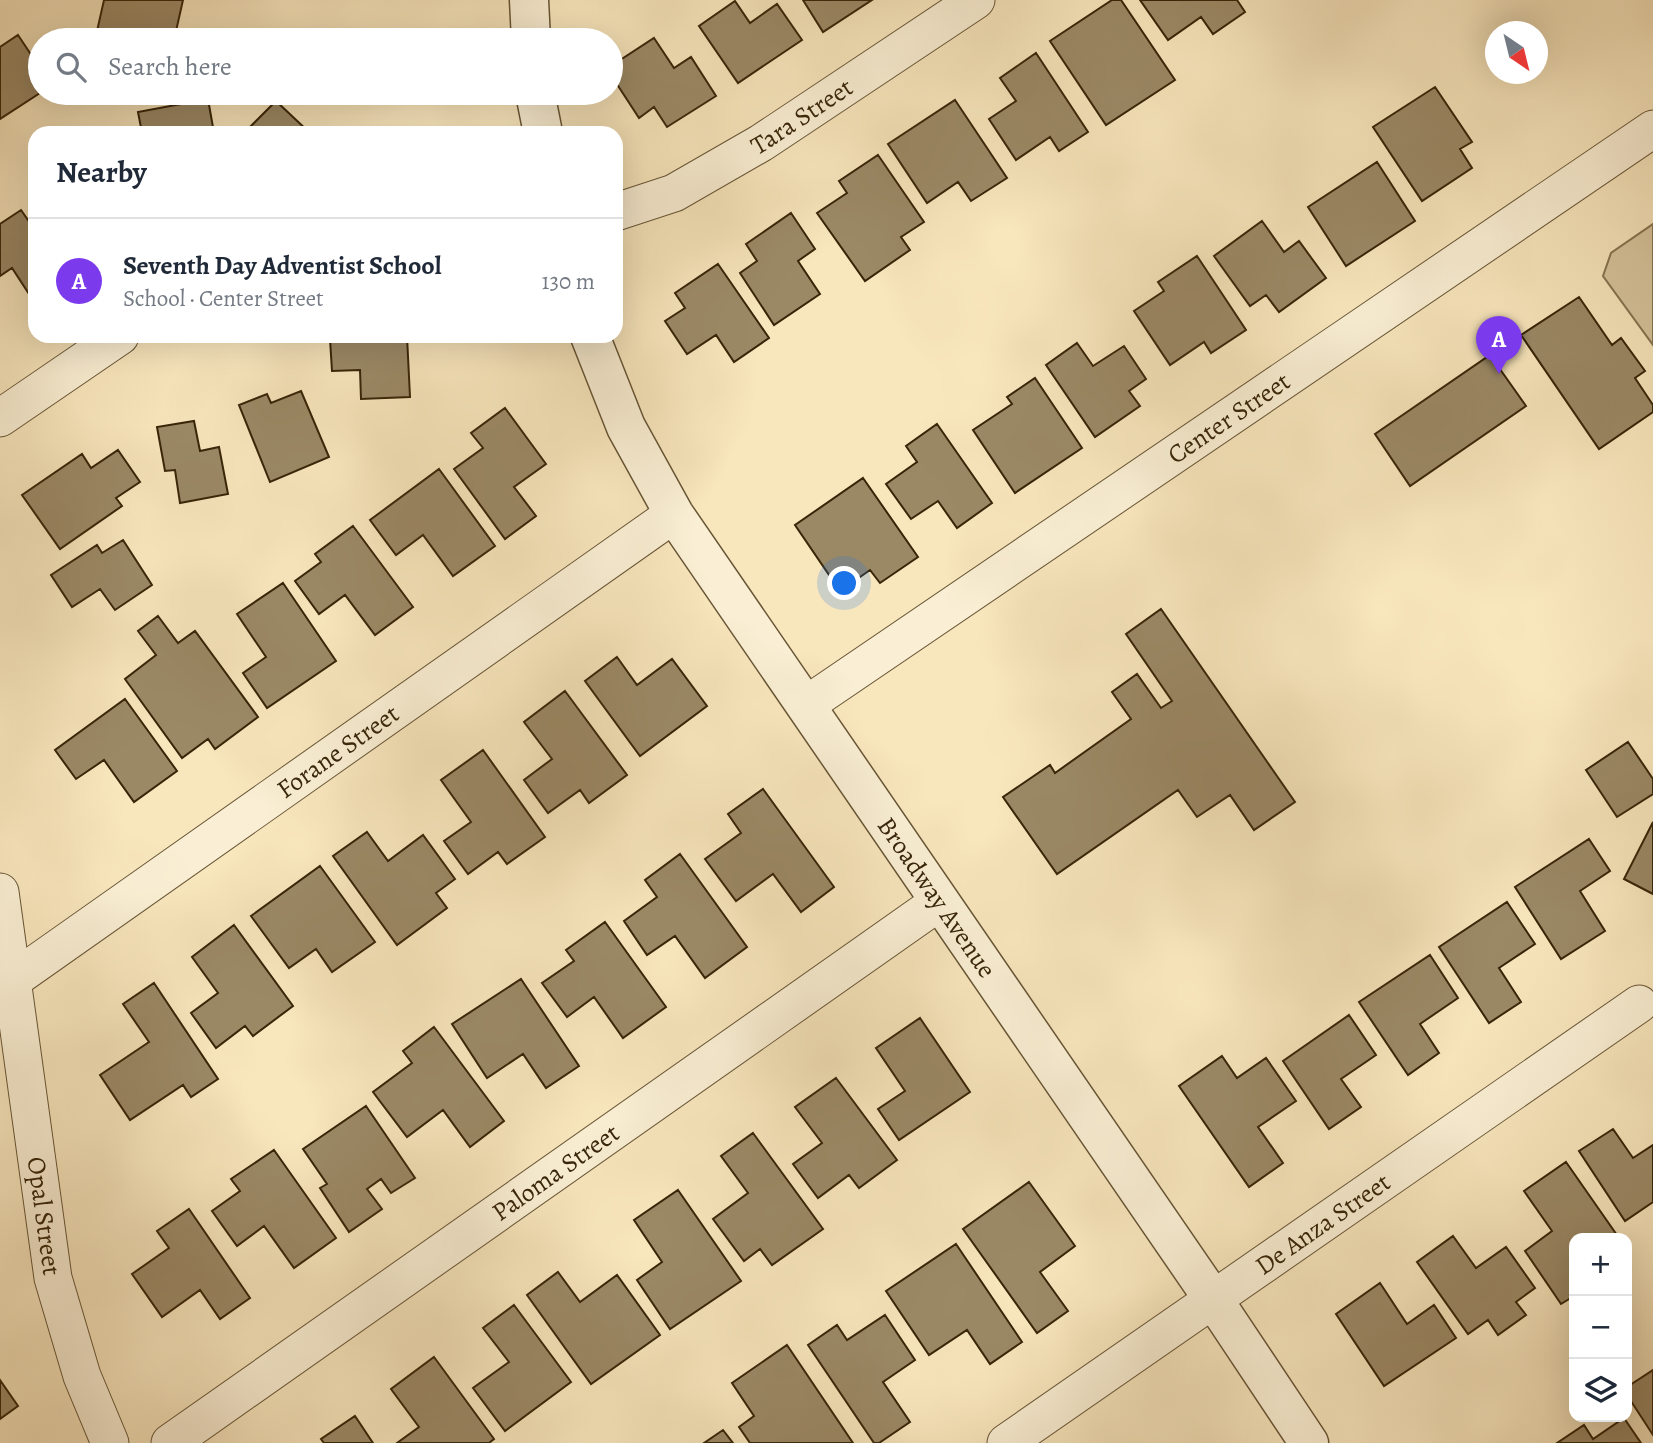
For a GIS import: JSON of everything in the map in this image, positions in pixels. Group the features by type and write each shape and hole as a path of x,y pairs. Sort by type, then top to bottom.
{"street":[{"path":"529,0 530,28"},
{"name":"Tara Street","path":"623,210 674,193 750,149 975,0"},
{"path":"537,105 541,126"},
{"name":"Center Street","path":"806,705 1653,130"},
{"path":"0,418 110,343"},
{"name":"Broadway Avenue","path":"593,343 626,427 674,514 1309,1443"},
{"name":"Forane Street","path":"6,985 674,514"},
{"name":"Opal Street","path":"0,892 6,985 53,1278 82,1376 110,1443"},
{"name":"Paloma Street","path":"170,1443 939,902"},
{"name":"De Anza Street","path":"1006,1443 1639,1004"}],"shaded area":[{"path":"1653,224 1653,345 1603,276 1611,253"}],"building":[{"path":"104,0 183,0 177,28 98,28"},
{"path":"803,0 872,0 823,32"},
{"path":"1112,0 1121,0 1175,80 1106,125 1050,41"},
{"path":"1140,0 1237,0 1245,12 1213,34 1201,17 1168,40"},
{"path":"735,1 750,23 777,4 802,40 738,83 699,26"},
{"path":"18,35 28,50 28,101 0,119 0,47"},
{"path":"654,38 674,68 691,57 716,96 667,127 654,107 639,118 623,93 623,58"},
{"path":"1036,53 1088,132 1059,151 1050,137 1016,160 989,119 1016,101 1000,78"},
{"path":"1435,87 1472,142 1460,149 1472,168 1422,201 1373,127"},
{"path":"955,100 1007,178 971,201 958,182 927,203 888,144"},
{"path":"176,105 209,105 213,126 141,126 138,112"},
{"path":"272,105 280,105 303,126 251,126"},
{"path":"878,155 924,222 901,237 910,250 865,281 817,213 847,193 839,181"},
{"path":"1377,162 1415,221 1346,266 1308,207"},
{"path":"21,210 28,220 28,292 12,268 0,276 0,224"},
{"path":"791,213 815,249 798,261 820,294 774,325 740,273 757,261 746,244"},
{"path":"1262,221 1284,252 1299,241 1326,278 1279,312 1266,295 1250,306 1214,256"},
{"path":"1197,256 1246,330 1211,353 1204,342 1170,365 1134,311 1164,291 1158,282"},
{"path":"718,264 769,338 734,362 716,335 687,354 665,321 685,308 675,293"},
{"path":"1579,297 1612,345 1621,338 1645,371 1635,378 1653,405 1653,412 1599,449 1521,335"},
{"path":"330,343 407,343 410,397 361,399 360,370 332,371"},
{"path":"1077,343 1093,366 1124,346 1146,379 1129,391 1140,406 1095,437 1046,365"},
{"path":"1490,355 1526,406 1410,486 1375,434"},
{"path":"1035,378 1082,448 1015,493 973,430 1012,404 1007,397"},
{"path":"301,391 329,457 270,482 239,405 267,394 271,403"},
{"path":"505,408 546,464 514,487 536,516 505,539 454,469 483,448 471,433"},
{"path":"194,421 200,451 219,447 228,494 180,503 175,470 165,471 157,427"},
{"path":"937,424 992,503 957,528 938,501 911,519 886,484 917,462 906,446"},
{"path":"118,450 140,482 116,498 122,506 60,549 22,495 82,454 91,468"},
{"path":"439,469 495,546 453,576 423,535 396,555 370,520"},
{"path":"863,478 918,557 880,583 870,570 840,591 795,525"},
{"path":"353,526 413,607 375,635 345,595 319,614 295,581 321,562 315,554"},
{"path":"123,540 152,585 115,610 100,589 72,607 51,575 97,545 102,553"},
{"path":"283,583 336,661 267,708 243,673 266,657 237,614"},
{"path":"1161,609 1295,802 1254,830 1230,795 1197,817 1178,790 1057,874 1003,797 1050,765 1055,773 1131,719 1112,692 1137,674 1161,708 1172,701 1126,634"},
{"path":"158,616 178,643 195,631 258,717 215,749 208,739 182,758 125,679 156,655 138,631"},
{"path":"617,657 637,685 672,659 707,706 640,756 585,681"},
{"path":"565,691 627,775 589,803 580,790 548,813 524,780 552,759 524,722"},
{"path":"125,699 177,771 134,802 104,760 76,779 55,750"},
{"path":"1628,742 1653,779 1653,794 1617,817 1586,770"},
{"path":"483,750 545,837 507,864 498,852 468,874 444,841 471,822 441,780"},
{"path":"763,789 834,887 801,912 773,874 736,901 705,859 741,833 728,814"},
{"path":"1653,822 1653,894 1624,879"},
{"path":"367,832 388,861 423,835 455,879 436,893 447,908 397,945 333,856"},
{"path":"1589,839 1610,871 1580,891 1605,931 1561,959 1515,887"},
{"path":"680,854 747,947 705,978 675,936 647,955 624,921 657,897 645,880"},
{"path":"320,866 375,942 332,972 316,949 289,968 251,916"},
{"path":"1507,902 1535,944 1499,968 1521,1002 1489,1023 1439,947"},
{"path":"605,922 666,1007 623,1038 594,997 567,1017 542,983 574,961 566,950"},
{"path":"234,925 293,1006 253,1036 245,1026 216,1048 191,1013 218,993 192,957"},
{"path":"1430,955 1458,998 1420,1024 1439,1053 1408,1075 1359,1002"},
{"path":"521,979 579,1066 546,1088 523,1054 487,1078 452,1024"},
{"path":"154,983 218,1079 191,1097 183,1085 130,1120 100,1075 149,1042 123,1004"},
{"path":"1349,1015 1376,1055 1341,1079 1361,1107 1329,1129 1283,1061"},
{"path":"920,1018 970,1092 899,1140 878,1109 905,1091 876,1048"},
{"path":"434,1027 504,1121 470,1147 443,1110 407,1137 373,1092 412,1063 403,1051"},
{"path":"1222,1056 1237,1078 1266,1058 1296,1101 1258,1127 1283,1163 1249,1187 1179,1086"},
{"path":"836,1078 897,1160 859,1188 849,1175 818,1198 793,1164 822,1143 795,1107"},
{"path":"366,1106 415,1178 391,1193 381,1179 367,1189 382,1209 349,1232 320,1188 327,1184 303,1149"},
{"path":"1613,1129 1633,1158 1653,1145 1653,1202 1625,1221 1579,1151"},
{"path":"753,1133 823,1229 772,1265 760,1249 744,1261 713,1219 748,1193 721,1156"},
{"path":"274,1150 336,1238 294,1268 264,1226 237,1246 212,1211 240,1191 231,1179"},
{"path":"1566,1162 1616,1233 1569,1233 1569,1299 1561,1304 1525,1251 1552,1231 1524,1191"},
{"path":"1029,1182 1075,1246 1040,1272 1068,1311 1037,1333 963,1229"},
{"path":"678,1190 741,1281 670,1329 637,1280 662,1262 634,1220"},
{"path":"189,1209 250,1298 220,1319 200,1290 162,1317 132,1274 169,1248 157,1231"},
{"path":"1453,1236 1476,1268 1506,1247 1535,1288 1516,1302 1526,1315 1498,1335 1488,1320 1468,1334 1417,1262"},
{"path":"956,1244 1022,1342 990,1364 967,1330 929,1355 886,1291"},
{"path":"558,1272 580,1302 617,1275 660,1335 591,1384 527,1295"},
{"path":"1380,1283 1407,1324 1434,1305 1456,1338 1384,1386 1336,1314"},
{"path":"514,1305 571,1382 505,1431 473,1388 509,1362 483,1328"},
{"path":"885,1315 915,1360 883,1382 910,1422 879,1443 874,1443 808,1345 837,1325 847,1340"},
{"path":"787,1345 853,1443 750,1443 739,1427 754,1416 732,1383"},
{"path":"434,1357 494,1439 489,1443 397,1443 419,1427 391,1389"},
{"path":"1653,1370 1653,1435 1632,1403 1632,1384"},
{"path":"0,1380 18,1406 0,1419"},
{"path":"355,1416 373,1443 324,1443 321,1439"},
{"path":"1618,1422 1627,1422 1641,1443 1557,1443 1584,1425 1593,1439"},
{"path":"723,1430 733,1443 704,1443"}],"place":[{"name":"Seventh Day Adventist School","path":"1499,374"}]}
